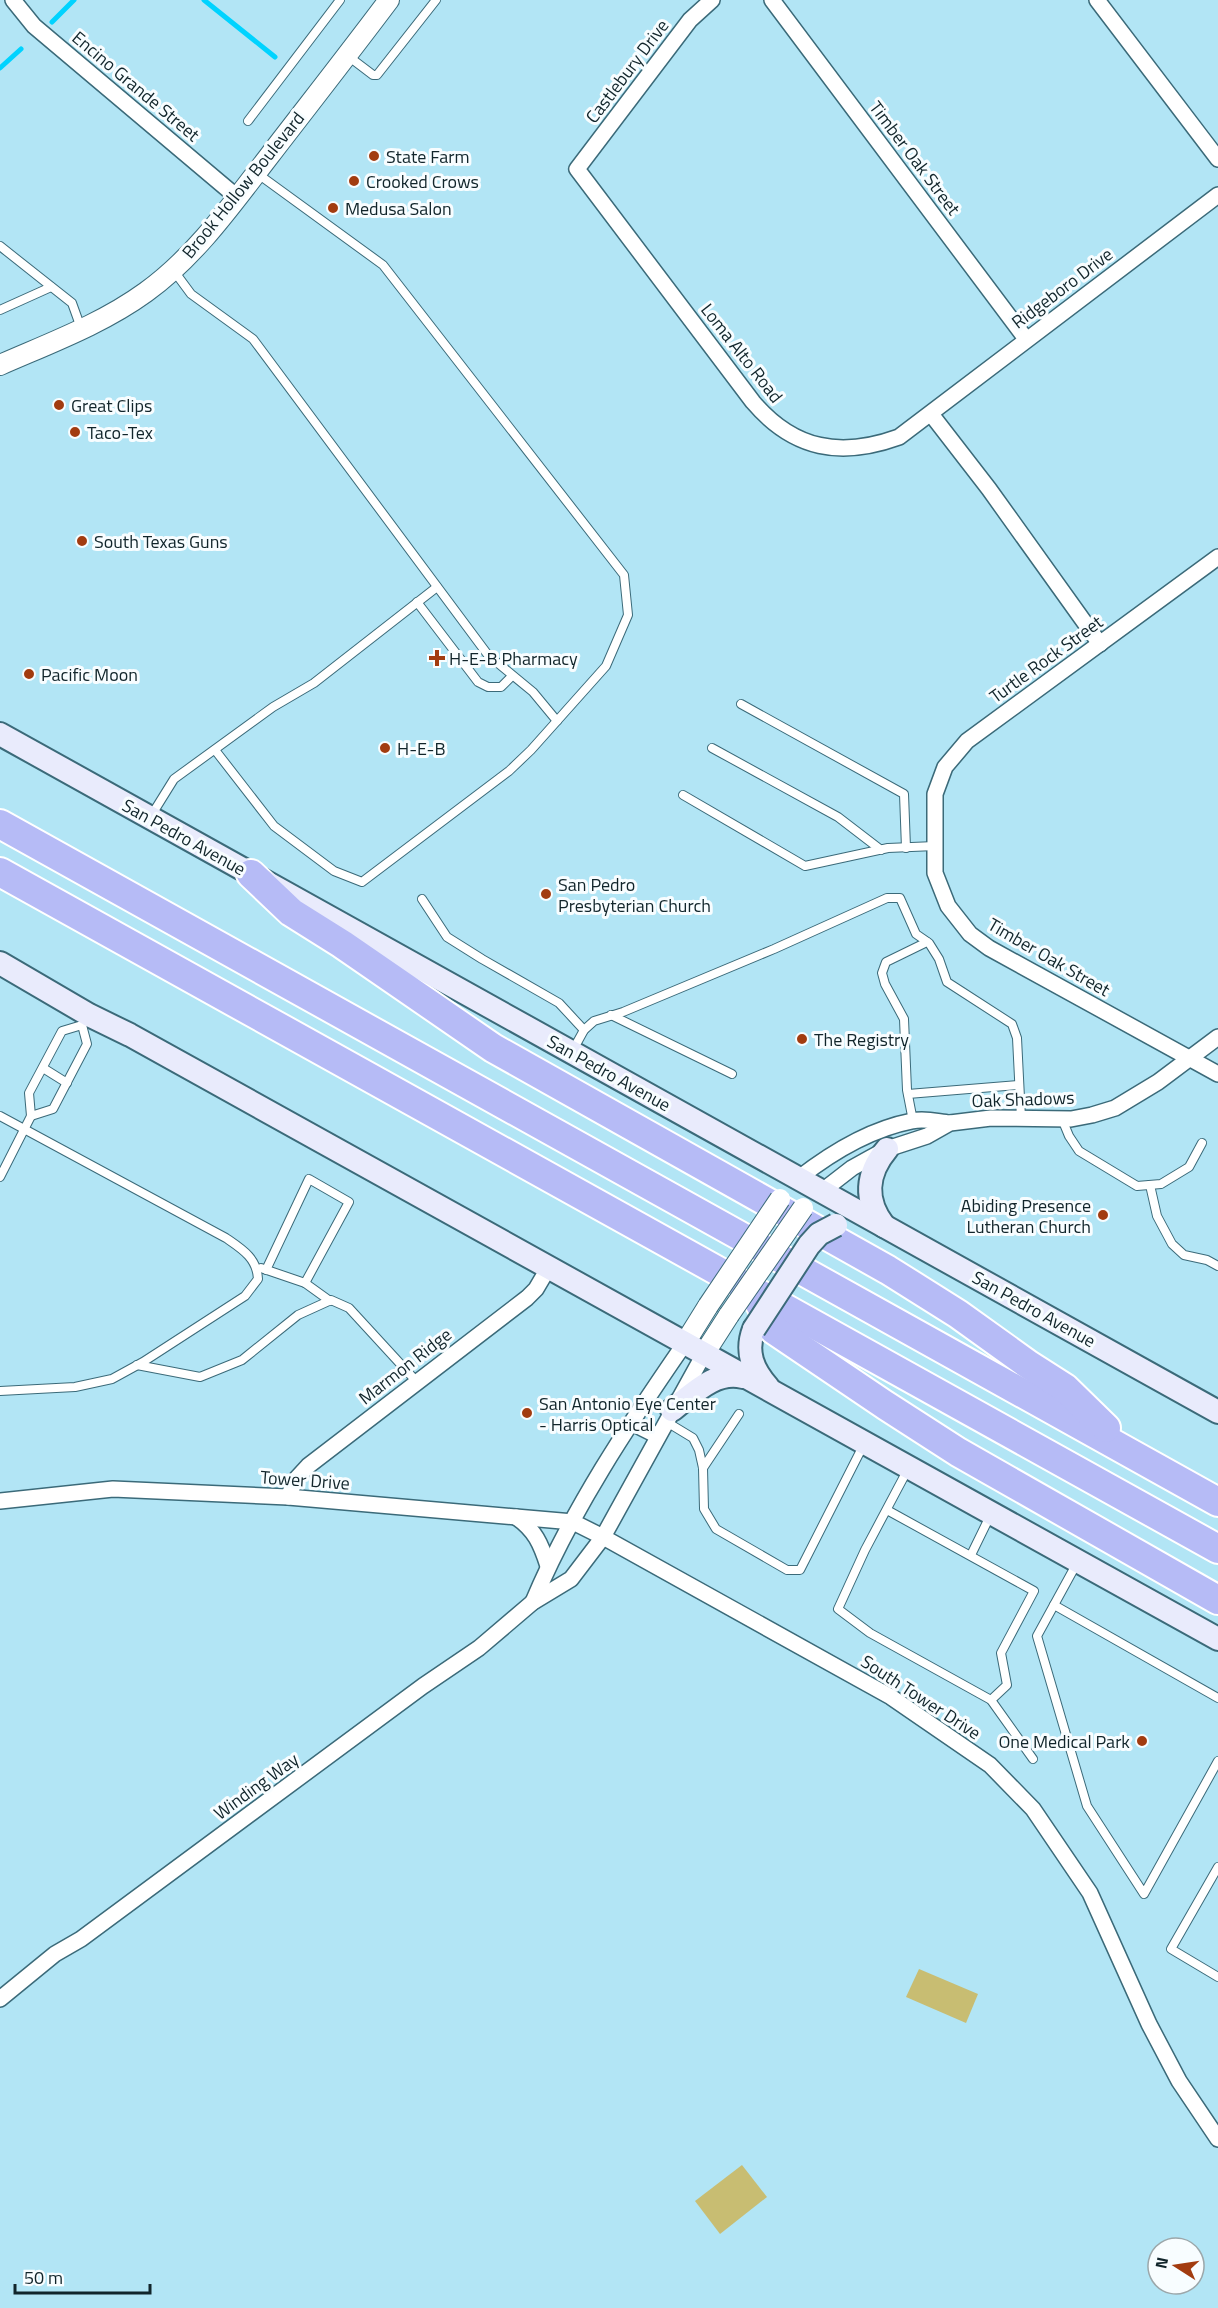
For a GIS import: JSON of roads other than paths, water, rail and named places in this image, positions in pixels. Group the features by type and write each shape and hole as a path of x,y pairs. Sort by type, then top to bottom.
{"highway":[{"path":"0,824 1218,1502"},
{"path":"0,872 1218,1549"},
{"path":"251,874 291,912 336,940 493,1048 878,1264 958,1314 1065,1388 1134,1455"},
{"path":"753,1291 774,1329 885,1405 958,1452 1218,1600"}],"main road":[{"name":"San Pedro Avenue","path":"0,734 1218,1412"},
{"path":"0,963 85,1020 141,1041 1218,1639"},
{"path":"880,1224 872,1208 870,1189 876,1167 887,1149"},
{"path":"771,1391 758,1376 750,1358 750,1342 754,1329 814,1239 823,1231 851,1222 880,1224"},
{"path":"669,1415 722,1376 746,1378"}],"street":[{"name":"Encino Grande Street","path":"13,0 34,26 238,198"},
{"name":"Castlebury Drive","path":"577,169 690,20 712,0"},
{"name":"Timber Oak Street","path":"772,0 1026,339"},
{"path":"1097,0 1218,159"},
{"name":"Brook Hollow Boulevard","path":"0,365 112,315 147,291 173,269 204,239 238,198 387,1"},
{"name":"Loma Alto Road","path":"577,169 753,402 779,428 801,440 825,447 849,449 874,446 899,437 931,414"},
{"name":"Ridgeboro Drive","path":"931,414 1026,339 1218,195"},
{"path":"931,414 989,489 1100,644"},
{"name":"Turtle Rock Street","path":"935,818 935,794 945,767 967,741 1218,557"},
{"name":"Timber Oak Street","path":"935,818 935,873 948,906 970,934 989,948 1218,1074"},
{"name":"Oak Shadows","path":"799,1178 860,1140 913,1121 950,1123 975,1119 1062,1119 1092,1116 1115,1108 1158,1082 1218,1037"},
{"name":"Oak Shadows","path":"822,1191 852,1168 887,1149 927,1136 950,1123"},
{"path":"694,1348 708,1306 780,1199 799,1178"},
{"path":"694,1348 729,1315 803,1208 822,1191"},
{"name":"Marmon Ridge","path":"288,1497 296,1479 308,1466 527,1298 536,1289 549,1267"},
{"name":"Winding Way","path":"0,1999 55,1954 81,1939 414,1693 479,1648 533,1602 571,1579 603,1537 658,1436 669,1415 694,1348"},
{"name":"Winding Way","path":"533,1602 548,1566 609,1459 632,1423 694,1348"},
{"path":"632,1423 658,1436"},
{"name":"Tower Drive","path":"0,1501 113,1489 288,1497 573,1522 603,1537"},
{"path":"516,1517 528,1525 537,1537 548,1566"},
{"name":"South Tower Drive","path":"603,1537 891,1697 990,1765 1033,1809 1090,1893 1149,2024 1179,2080 1218,2139"}],"lane":[{"path":"248,121 340,0"},
{"path":"347,55 373,75 377,75 436,0"},
{"path":"215,750 274,826 334,871 362,882 509,771 606,666 628,615 624,575 383,265 257,173"},
{"path":"0,246 72,303 81,330"},
{"path":"173,269 191,294 253,339 488,655 533,692 557,721"},
{"path":"0,310 51,287"},
{"path":"150,818 174,779 273,707 314,683 437,586"},
{"path":"417,602 478,682 488,687 501,687 512,676"},
{"path":"741,704 904,794 906,848"},
{"path":"712,748 838,817 881,850"},
{"path":"683,795 805,866 881,850 935,846"},
{"path":"572,1052 584,1030 594,1021 774,949 887,898 900,898 916,934 927,942 939,959 946,982 1011,1024 1017,1038 1021,1118"},
{"path":"423,899 447,937 560,1002 584,1030"},
{"path":"913,1121 908,1094 904,1019 885,984 882,973 886,962 927,942"},
{"path":"611,1015 732,1074"},
{"path":"0,1177 31,1116 29,1093 62,1031 85,1020 87,1044 53,1109 31,1116"},
{"path":"43,1068 67,1083"},
{"path":"908,1094 1018,1084"},
{"path":"0,1116 226,1238 242,1249 257,1266 305,1283 330,1301 350,1308 417,1382"},
{"path":"1062,1119 1079,1151 1137,1186 1161,1184 1190,1167 1202,1143"},
{"path":"266,1270 309,1179 350,1202 305,1283"},
{"path":"1150,1185 1157,1216 1172,1244 1184,1255 1216,1262"},
{"path":"0,1391 75,1387 112,1379 245,1296 258,1279 257,1266"},
{"path":"137,1365 200,1377 242,1360 298,1315 330,1301"},
{"path":"703,1467 739,1414"},
{"path":"669,1415 693,1438 699,1450 703,1467 704,1509 717,1529 787,1570 800,1570 865,1443"},
{"path":"909,1468 838,1609 870,1633 991,1700 1033,1759"},
{"path":"886,1510 1034,1592 1001,1653 1007,1685 991,1700"},
{"path":"970,1555 991,1513"},
{"path":"1078,1562 1037,1636 1087,1806 1144,1894 1218,1761"},
{"path":"1054,1605 1218,1698"},
{"path":"1218,1867 1171,1949 1218,1977"}],"waterway":[{"path":"52,22 74,0"},
{"path":"204,0 275,57"},
{"path":"0,68 21,49"}],"place":[{"name":"State Farm","path":"374,156"},
{"name":"Crooked Crows","path":"354,181"},
{"name":"Medusa Salon","path":"333,208"},
{"name":"Great Clips","path":"59,405"},
{"name":"Taco-Tex","path":"75,432"},
{"name":"South Texas Guns","path":"82,541"},
{"name":"H-E-B Pharmacy","path":"437,658"},
{"name":"Pacific Moon","path":"29,674"},
{"name":"H-E-B","path":"385,748"},
{"name":"San Pedro Presbyterian Church","path":"546,894"},
{"name":"The Registry","path":"802,1039"},
{"name":"Abiding Presence Lutheran Church","path":"1103,1215"},
{"name":"San Antonio Eye Center - Harris Optical","path":"527,1413"},
{"name":"One Medical Park","path":"1142,1741"}]}
